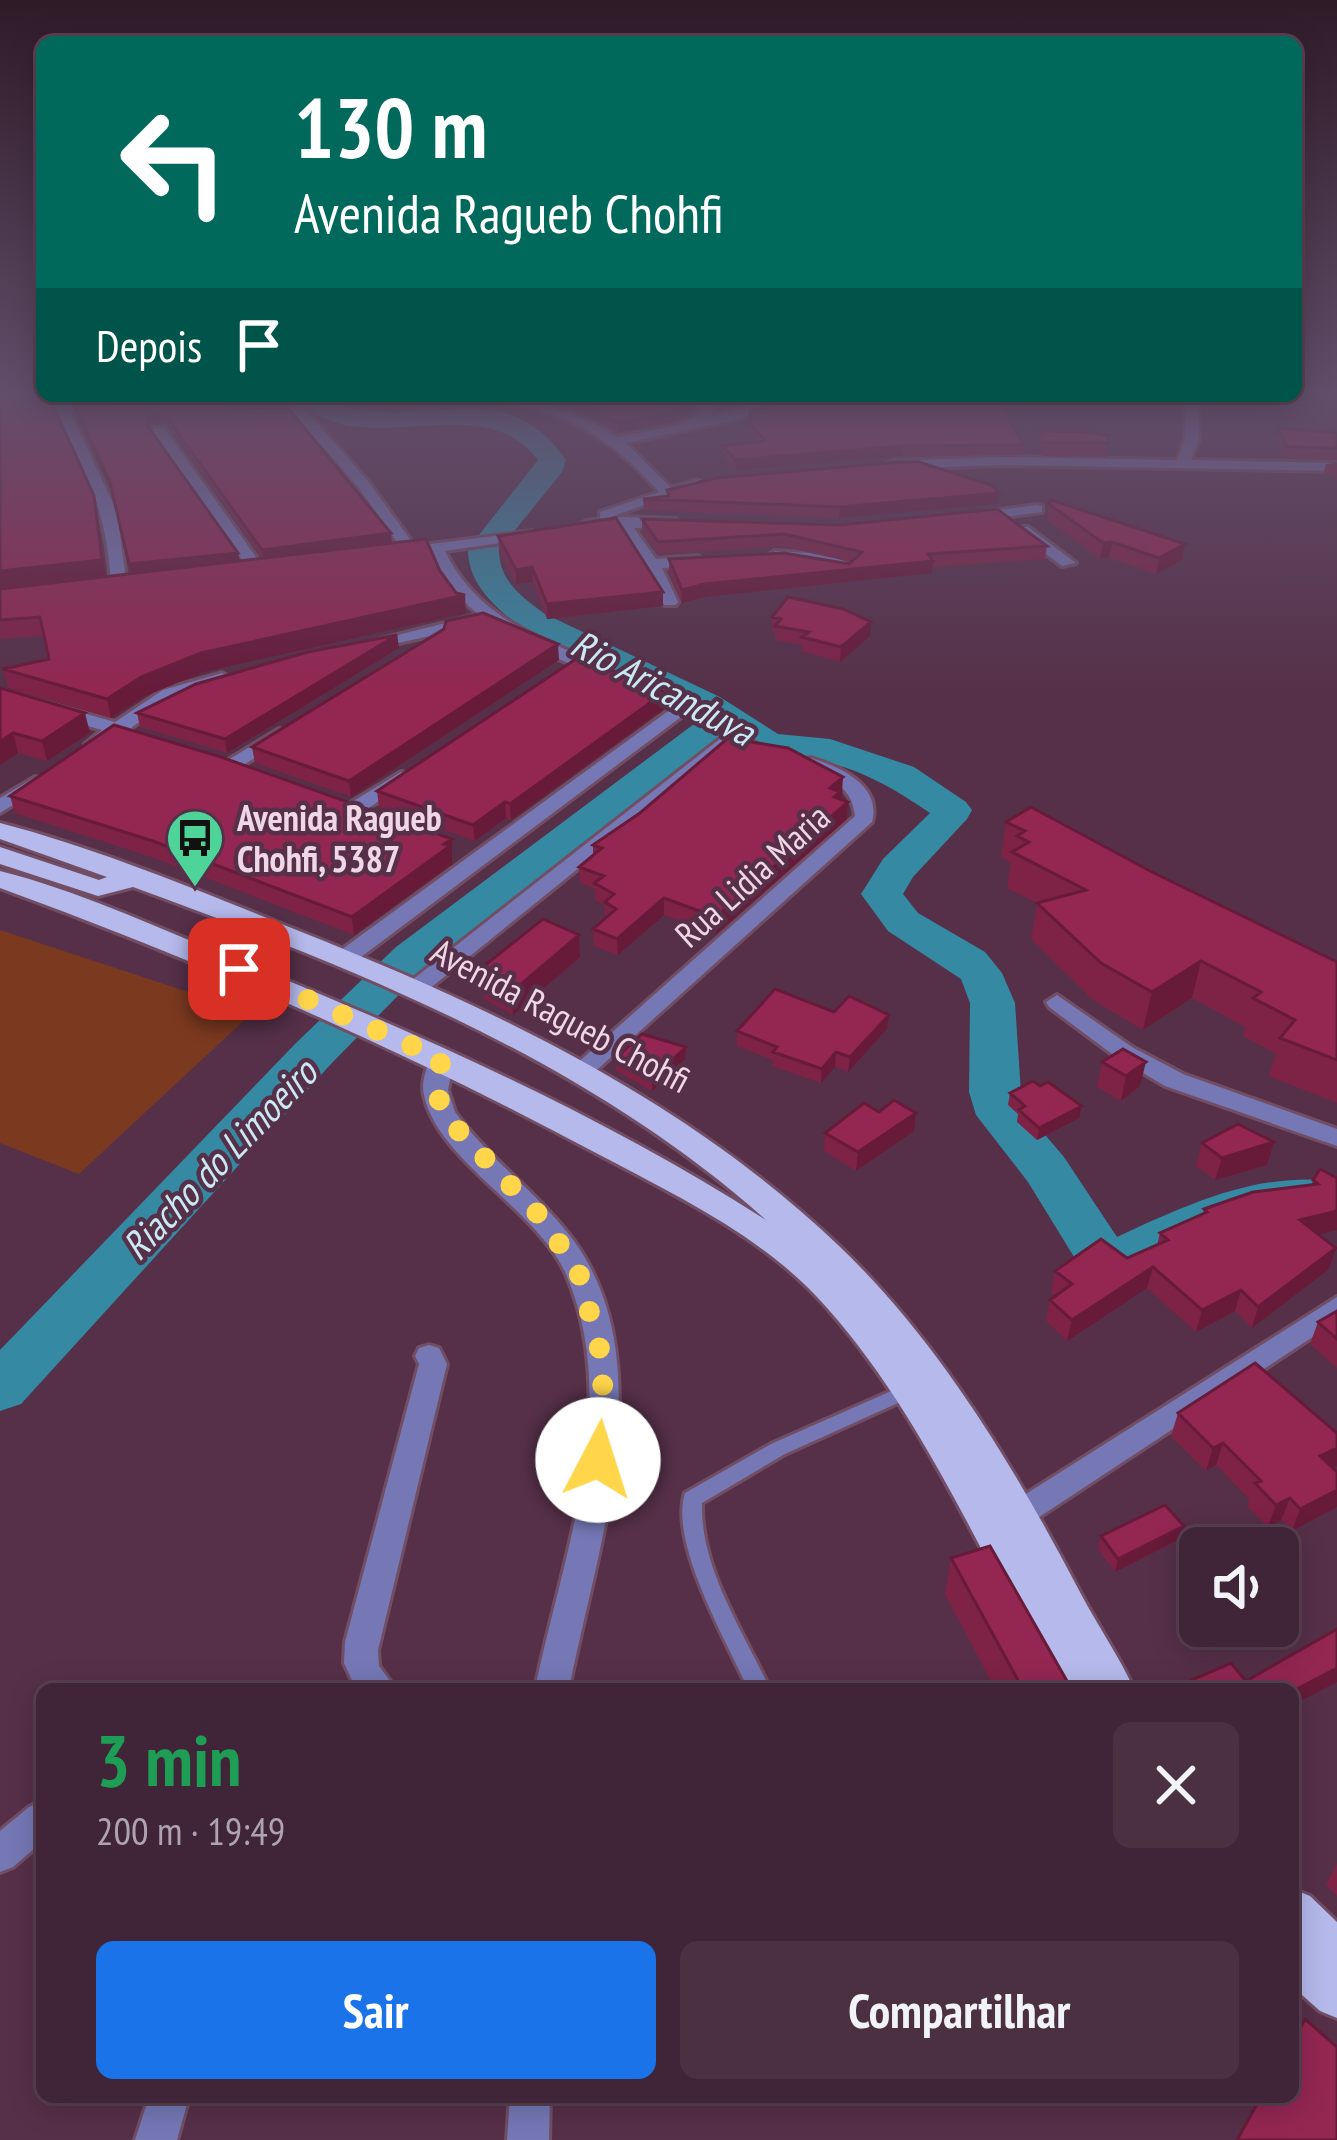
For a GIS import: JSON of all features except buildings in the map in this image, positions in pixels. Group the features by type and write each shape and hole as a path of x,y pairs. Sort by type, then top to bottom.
{"main road":[{"name":"Avenida Ragueb Chohfi","path":"0,831 135,878 411,987 581,1072 686,1138 765,1200 875,1308 1004,1524 1109,1683"},
{"path":"0,855 98,888 135,878"},
{"name":"Avenida Ragueb Chohfi","path":"0,879 319,1001 401,1038 729,1212 795,1258 918,1386"},
{"name":"Avenida Ragueb Chohfi","path":"1004,1524 1077,1683"},
{"path":"1299,1919 1337,1955"},
{"path":"1299,1960 1337,1994"}],"street":[{"path":"107,494 116,527 119,587"},
{"path":"203,494 258,571"},
{"path":"370,494 411,551"},
{"path":"560,529 657,494"},
{"path":"954,519 1036,509"},
{"path":"1001,514 1069,562"},
{"path":"389,554 622,522 690,523"},
{"path":"622,522 652,564 670,602"},
{"path":"353,962 485,856 688,705 487,618 452,584 436,548"},
{"path":"759,556 807,556 849,566"},
{"path":"652,564 716,560"},
{"path":"235,574 280,568"},
{"path":"95,590 142,584"},
{"path":"344,650 487,618"},
{"path":"398,660 454,626"},
{"path":"559,673 578,660"},
{"path":"78,754 169,694 234,675"},
{"path":"0,695 140,735"},
{"path":"230,765 305,718"},
{"name":"Rua Lidia Maria","path":"411,987 721,744 778,752 843,777 861,794 866,818 581,1072"},
{"path":"208,758 251,772"},
{"path":"0,807 59,767"},
{"path":"354,809 410,772"},
{"path":"333,802 376,817"},
{"path":"463,848 485,856"},
{"path":"1057,1001 1124,1052 1174,1080 1337,1138"},
{"path":"442,1059 435,1079 442,1113 555,1234 578,1270 604,1365 604,1427 553,1683"},
{"path":"1004,1524 1337,1307"},
{"path":"371,1683 361,1668 362,1642 433,1364 429,1356"},
{"path":"0,1853 36,1824"},
{"path":"156,2140 167,2103"},
{"path":"528,2140 530,2103"}],"lane":[{"path":"756,1683 703,1559 691,1524 692,1499 778,1449 918,1386"}],"shaded area":[{"path":"0,930 252,1013 79,1174 0,1143"}],"waterway":[{"name":"Rio Aricanduva","path":"530,494 483,549 486,571 498,590 533,621 726,717"},
{"name":"Riacho do Limoeiro","path":"0,1388 313,1054 412,956 726,717"},
{"name":"Rio Aricanduva","path":"726,717 769,744 830,750 900,775 952,810 898,868 882,894 903,922 980,973 992,1003 997,1108 1046,1169 1098,1251 1111,1258 1125,1257 1201,1220 1253,1202 1280,1197 1337,1199"}],"place":[{"name":"Avenida Ragueb Chohfi, 5387","path":"195,889"}],"route":[{"path":"239,969 442,1059 435,1079 442,1113 457,1134 539,1215 578,1270 604,1365 604,1427 598,1460"}]}
